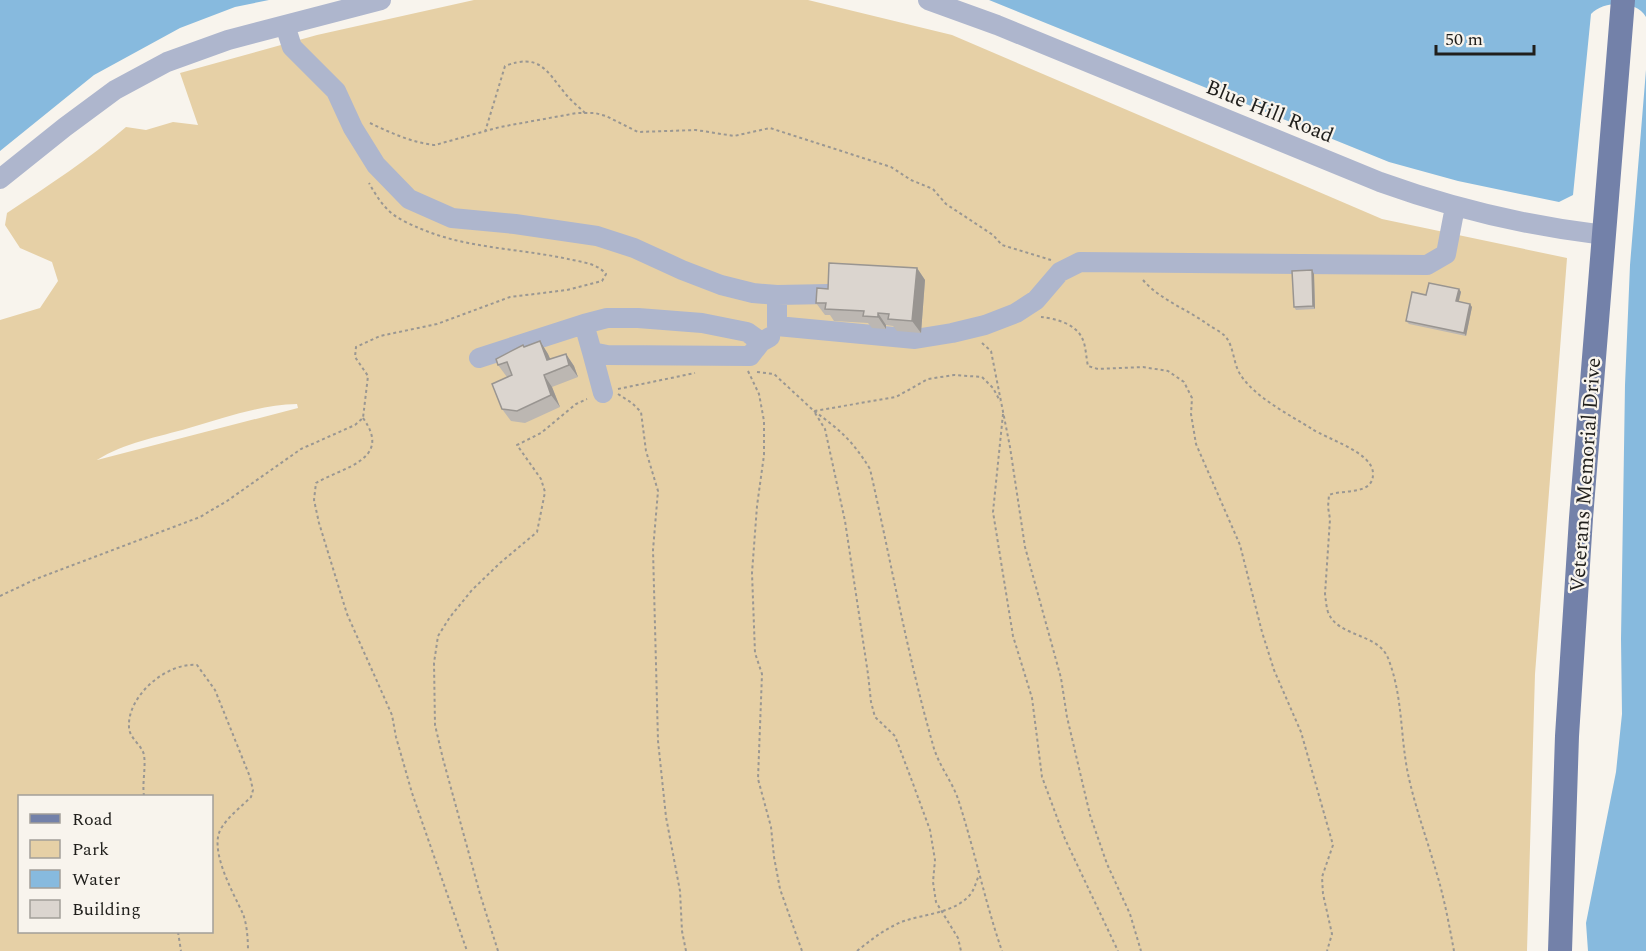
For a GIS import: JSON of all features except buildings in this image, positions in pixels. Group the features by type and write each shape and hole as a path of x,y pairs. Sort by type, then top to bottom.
{"main road":[{"name":"Veterans Memorial Drive","path":"1560,951 1569,713 1581,518 1623,4"}],"street":[{"path":"0,179 116,90 157,68 228,40 381,0"},
{"name":"Blue Hill Road","path":"928,0 997,25 1380,182 1455,207 1566,231 1604,235"},
{"path":"285,25 292,47 336,91 353,128 376,165 409,199 452,218 515,224 597,236 634,248 721,285 753,293 828,294"},
{"path":"777,326 915,339 952,333 985,325 1016,313 1036,300 1060,272 1080,262 1427,265 1446,254 1455,207"},
{"path":"592,352 607,355 750,356 761,342 771,336 777,326 777,295"},
{"path":"479,358 607,318 702,323 747,332 761,342"},
{"path":"584,324 603,393"}],"path":[{"path":"485,132 505,66 514,62 535,63 548,71 564,93 585,113"},
{"path":"1033,316 1050,318 1070,326 1082,338 1088,366 1098,369 1143,367 1168,370 1184,382 1192,398 1191,414 1196,444 1240,545 1262,632 1274,670 1301,732 1333,845 1322,877 1323,894 1332,934 1327,951"},
{"path":"980,341 991,351 1025,547 1061,678 1067,717 1090,815 1107,864 1130,914 1141,951"},
{"path":"802,951 780,890 771,827 758,780 762,674 755,653 752,573 757,506 764,455 764,421 759,394 747,370 774,374 814,411 844,434 870,469 909,652 933,745 938,761 959,800 1002,951"},
{"path":"687,951 682,930 680,891 666,817 658,741 653,550 658,491 646,451 641,412 614,390 696,373"},
{"path":"814,411 896,397 928,379 954,375 982,376 993,387 1002,404"},
{"path":"498,951 442,759 435,725 434,663 438,636 472,590 537,532 545,492 542,479 517,445 541,433 576,404 603,393"},
{"path":"814,411 825,429 845,521 875,717 895,736 930,830 935,860 933,882 936,902 958,938 961,951"},
{"path":"1003,411 993,512 1013,636 1032,698 1042,777 1065,839 1118,951"},
{"path":"0,596 36,579 200,517 301,450 355,425 363,418 369,426 372,446 368,457 316,483 314,500 347,614 392,715 412,793 467,951"},
{"path":"144,795 144,753 129,730 129,717 138,698 150,683 189,664 197,665 215,690 250,777 253,790 251,797 221,827 218,835 218,849 238,906 244,916 248,951"},
{"path":"856,951 879,933 902,922 960,903 970,895 979,875"},
{"path":"178,933 181,951"}],"green space":[{"path":"474,0 808,0 952,35 1382,219 1567,258 1535,674 1527,951 0,951 0,320 40,308 58,281 52,262 20,248 5,225 7,213 83,161 126,127 146,130 173,122 198,125 180,73 317,35","holes":["297,404 298,408 97,460 130,445 256,409"]}],"water":[{"path":"0,0 269,0 235,7 180,28 94,75 0,151"},
{"path":"989,0 1646,0 1646,17 1635,7 1620,4 1604,6 1591,14 1573,195 1559,202 1458,181 1389,162"},
{"path":"1646,70 1646,951 1588,951 1586,923 1616,772 1622,714 1625,385 1630,265"}]}
